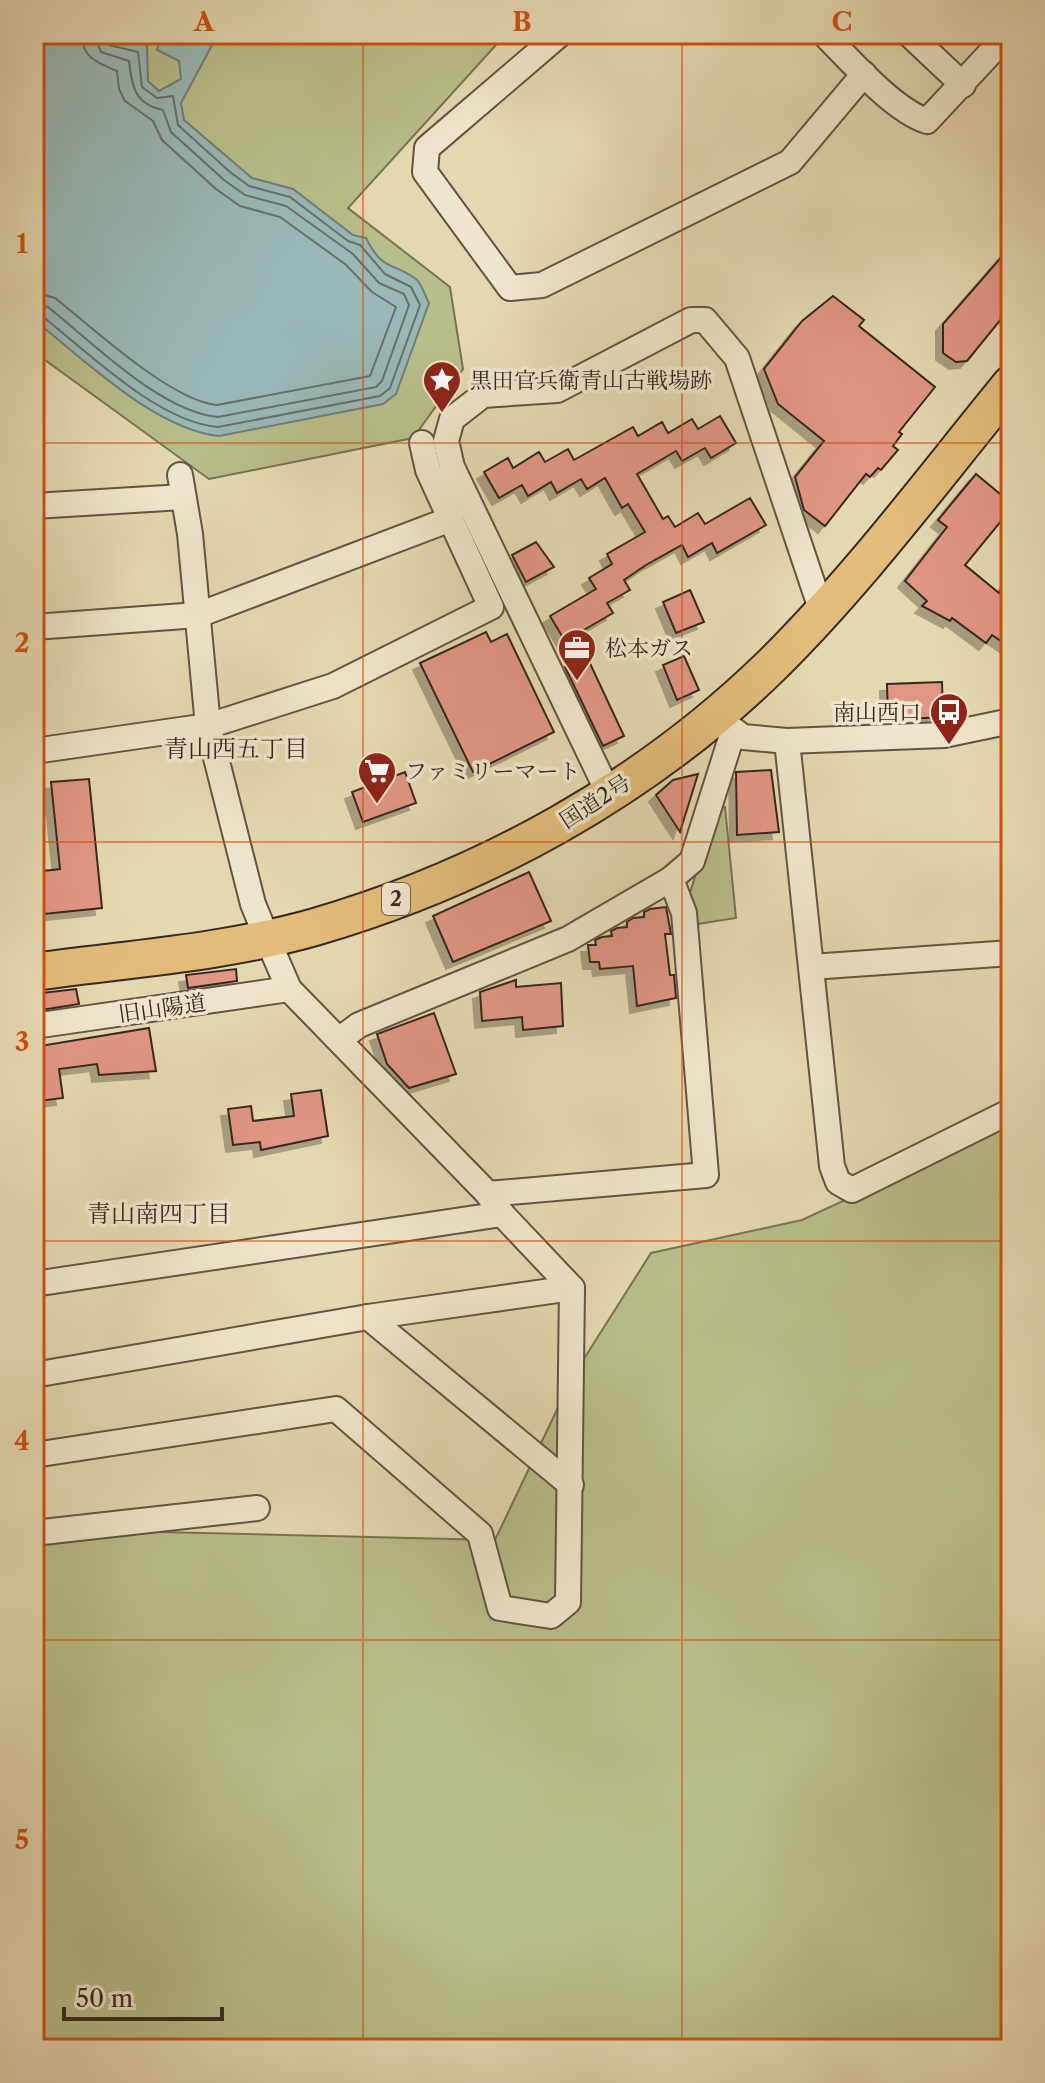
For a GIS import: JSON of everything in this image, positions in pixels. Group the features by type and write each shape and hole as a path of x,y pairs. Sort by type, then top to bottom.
{"highway":[{"name":"国道2号","path":"34,972 267,938 314,927 417,892 490,861 609,794 724,724 771,665 822,612 1007,394"}],"street":[{"path":"560,34 427,148 425,172 510,288 542,285 790,162 864,74"},
{"path":"824,34 864,74 916,118 927,121 1008,34"},
{"path":"909,34 963,85"},
{"path":"609,794 452,467 446,441 452,419 483,395 557,390 691,320 705,320 737,358 822,612"},
{"path":"34,751 208,726 333,686 491,607 428,470 422,443"},
{"path":"34,506 182,486 208,726 253,904 289,989 340,1039 572,1288 568,1602 551,1616 500,1608 480,1534 336,1409 34,1455"},
{"path":"34,627 198,615 451,519"},
{"path":"340,1039 359,1025 568,939 671,879 692,861 724,724 752,739 787,741 928,736 1011,721"},
{"path":"787,741 832,1166 838,1182 852,1190 1011,1111"},
{"path":"34,1284 495,1204 706,1175 684,913 671,879"},
{"path":"811,967 1011,953"},
{"name":"旧山陽道","path":"34,1026 289,989"},
{"path":"34,1375 368,1317 572,1288"},
{"path":"368,1317 571,1485"},
{"path":"34,1533 257,1508"}],"green space":[{"path":"34,34 506,34 348,208 450,287 463,369 413,438 209,479 34,352"},
{"path":"725,807 736,918 691,925 690,893 716,808"},
{"path":"1011,1123 1011,2049 34,2049 34,1529 495,1540 573,1376 651,1253 802,1220"}],"water":[{"path":"34,34 95,34 147,45 148,81 159,91 181,79 179,61 157,50 161,37 218,34 181,103 184,120 252,178 293,189 353,235 366,238 383,261 416,279 422,287 429,303 396,394 383,404 219,436 194,431 145,407 34,320"}],"building":[{"path":"1011,246 1011,307 967,361 956,362 943,353 943,324"},
{"path":"833,296 864,320 859,326 935,387 899,432 902,434 893,446 898,450 881,470 878,468 870,477 866,474 825,526 804,510 795,477 824,441 778,404 764,369 802,321"},
{"path":"720,416 736,443 711,458 705,448 682,461 676,451 637,474 663,519 668,516 675,527 698,513 705,524 750,498 766,525 717,553 712,543 688,557 682,545 646,565 624,580 630,590 607,603 613,613 565,641 550,616 596,589 589,578 612,564 607,554 645,532 628,504 622,508 605,478 587,489 581,479 557,493 551,482 528,496 522,485 499,498 484,472 508,458 513,468 539,452 545,462 568,449 574,460 633,427 638,436 662,422 668,433 692,419 698,429"},
{"path":"976,474 1011,503 1011,509 965,565 999,593 1011,576 1011,648 992,635 986,643 952,618 950,621 922,606 927,601 905,581 947,527 938,520"},
{"path":"536,542 554,567 526,582 512,555"},
{"path":"690,590 704,622 676,633 663,602"},
{"path":"486,632 491,642 507,634 554,732 473,772 420,663"},
{"path":"684,656 699,690 677,700 663,665"},
{"path":"587,657 624,736 603,746 565,667"},
{"path":"942,682 943,717 888,720 887,684"},
{"path":"771,770 779,832 737,835 736,772"},
{"path":"405,772 416,803 363,822 352,792"},
{"path":"698,774 680,832 656,795 673,780"},
{"path":"89,779 102,908 34,915 34,872 60,869 51,782"},
{"path":"529,872 551,921 453,962 433,916"},
{"path":"666,907 671,934 665,934 676,998 637,1006 633,966 600,969 599,962 590,962 588,945 596,945 595,940 612,936 611,931 627,927 627,922 644,917 644,912 650,909"},
{"path":"236,969 237,981 188,988 186,975"},
{"path":"516,980 516,987 561,983 563,1026 523,1030 522,1017 482,1021 480,992"},
{"path":"76,989 79,1004 35,1011 34,994"},
{"path":"434,1013 456,1074 409,1088 387,1064 377,1034"},
{"path":"149,1028 156,1071 99,1075 97,1064 59,1069 63,1098 39,1101 34,1047"},
{"path":"321,1090 328,1136 261,1150 260,1142 233,1145 228,1109 251,1106 253,1121 294,1116 291,1094"}],"place":[{"name":"黒田官兵衛青山古戦場跡","path":"442,414"},
{"name":"松本ガス","path":"577,682"},
{"name":"南山西口","path":"949,746"},
{"name":"ファミリーマート","path":"377,805"}],"district":[{"name":"青山西五丁目","path":"236,749"},
{"name":"青山南四丁目","path":"159,1214"}]}
